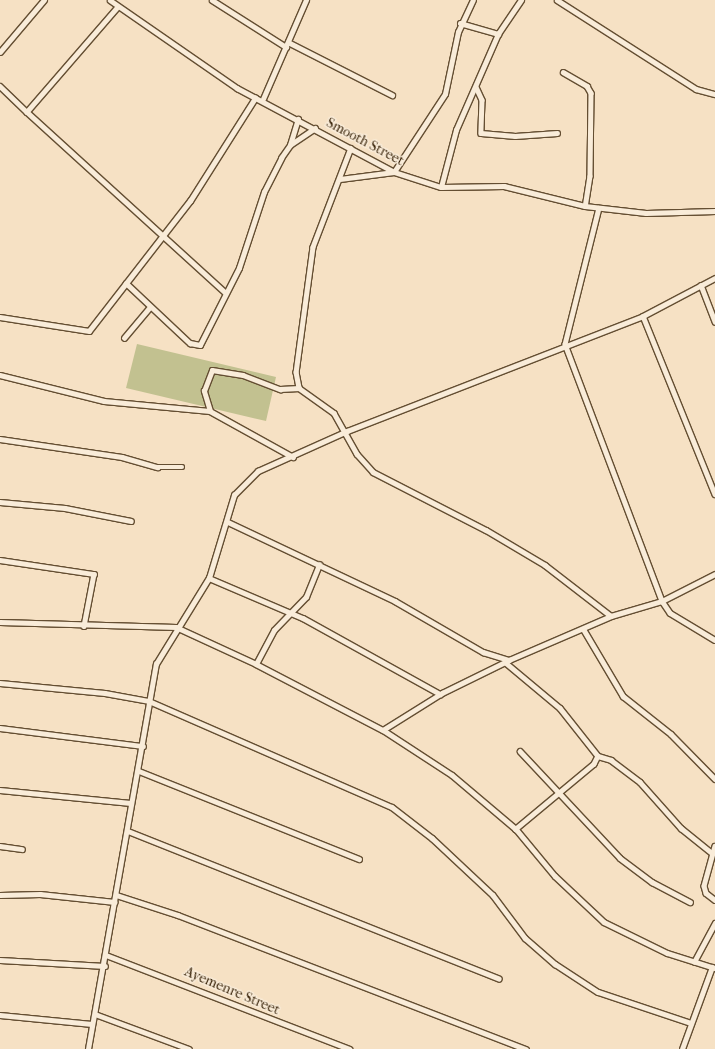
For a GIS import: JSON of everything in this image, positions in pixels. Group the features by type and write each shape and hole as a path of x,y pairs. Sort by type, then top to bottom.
{"street":[{"path":"0,52 44,0"},
{"name":"Smooth Street","path":"110,0 118,7 255,98 263,99 394,172 441,187 504,186 585,206 599,208 646,213 715,211"},
{"path":"212,0 288,44 392,95"},
{"path":"263,99 306,0"},
{"path":"340,179 394,172 445,94 460,23 473,0"},
{"path":"441,187 456,130 498,34 521,0"},
{"path":"557,0 696,88 715,94"},
{"path":"28,112 118,7"},
{"path":"460,23 498,34"},
{"path":"563,72 587,86 591,93 590,170 585,206"},
{"path":"0,86 161,237 225,292"},
{"path":"476,87 482,100 481,133 515,136 557,133"},
{"path":"0,317 87,332 190,201 255,98"},
{"path":"126,283 150,307 198,346 225,292 239,268 264,192 290,145 298,119"},
{"path":"290,145 315,128"},
{"path":"300,388 296,372 313,247 351,148"},
{"path":"599,208 565,344 662,601 670,613 715,640"},
{"path":"88,1049 128,831 130,803 139,771 156,664 176,628 209,578 228,522 234,495 258,471 293,457 347,431 565,344 643,316 715,278"},
{"path":"701,285 715,321"},
{"path":"124,338 150,307"},
{"path":"643,316 715,494"},
{"path":"210,411 204,391 212,370 243,375 280,389 300,388 334,413 347,431 357,454 373,472 486,530 545,565 611,616"},
{"path":"0,375 104,401 210,411 293,457"},
{"path":"0,439 122,457 158,467 182,467"},
{"path":"0,502 65,508 131,521"},
{"path":"228,522 395,601 483,652 507,662 560,708 598,756 611,760 640,782 681,828 711,852"},
{"path":"0,560 94,574 84,626"},
{"path":"256,664 274,630 306,597 318,564"},
{"path":"383,730 442,693 507,662 584,630 611,616 662,601 715,574"},
{"path":"209,578 292,612 396,672 442,693"},
{"path":"0,622 176,628 256,664 383,730 452,775 516,829 555,876 604,922 667,953 714,968 682,1049"},
{"path":"584,630 623,696 671,734 715,779"},
{"path":"0,683 106,693 149,701 392,807 432,838 493,895 525,938 555,964 598,992 691,1023"},
{"path":"0,728 143,746"},
{"path":"520,751 556,793 620,858 652,882 690,902"},
{"path":"516,829 556,793 594,764 598,756"},
{"path":"139,771 359,859"},
{"path":"0,790 130,803"},
{"path":"128,831 402,937 499,980"},
{"path":"0,846 22,849"},
{"path":"715,846 711,852 704,886 706,893 715,900"},
{"path":"0,895 40,894 115,902"},
{"path":"116,895 178,914 526,1049"},
{"path":"694,962 715,923"},
{"name":"Ayemenre Street","path":"106,955 349,1049"},
{"path":"0,960 104,966"},
{"path":"95,1014 189,1049"},
{"path":"0,1015 92,1024"}],"shaded area":[{"path":"137,344 276,377 266,421 126,388"}]}
